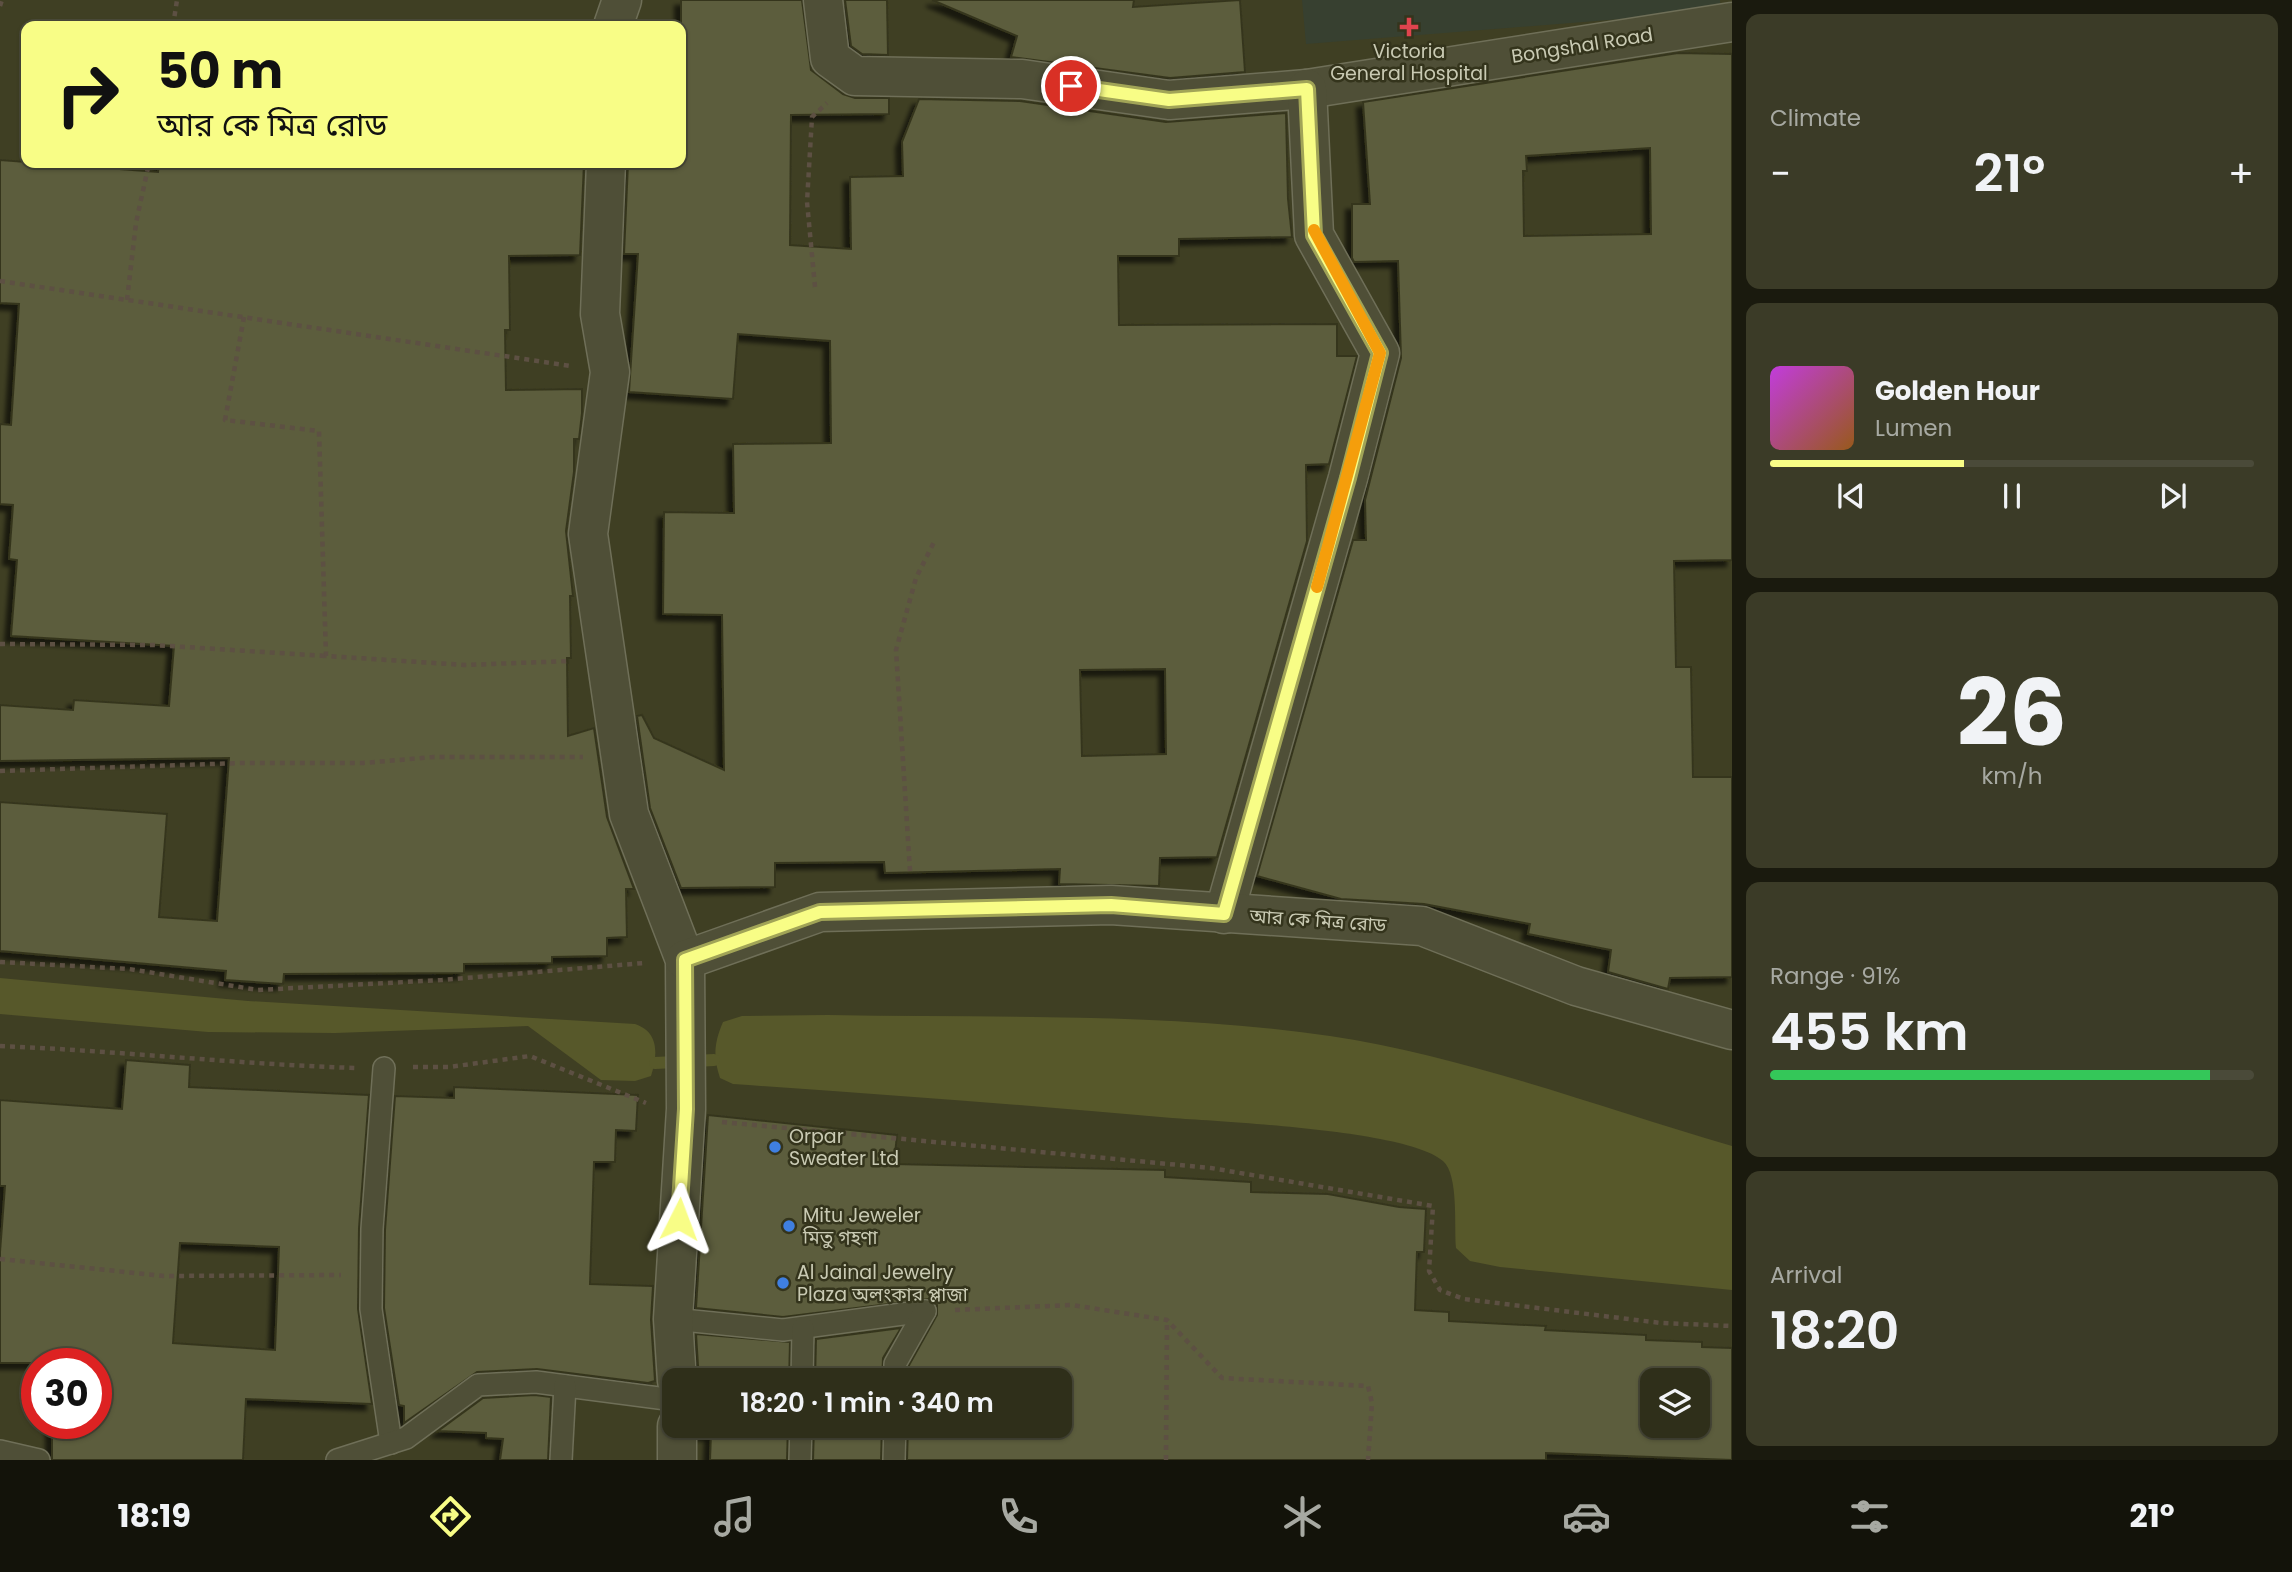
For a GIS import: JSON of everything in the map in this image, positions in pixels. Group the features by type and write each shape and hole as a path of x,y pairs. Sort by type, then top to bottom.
{"street":[{"path":"615,21 622,0"},
{"path":"823,0 830,58 855,76"},
{"name":"Bongshal Road","path":"855,76 1022,79 1169,100 1307,89 1732,22"},
{"path":"1224,914 1344,492 1380,353 1314,235 1307,89"},
{"path":"606,168 600,314 610,372 588,534 629,814 686,968 686,1114 673,1320 676,1368"},
{"name":"আর কে মিত্র রোড","path":"686,968 820,912 1111,905 1422,926 1576,986 1732,1030"},
{"path":"677,1438 677,1460"}],"lane":[{"path":"384,1068 371,1309 391,1443"},
{"path":"673,1320 783,1330 925,1311"},
{"path":"895,1368 925,1311"},
{"path":"802,1368 803,1328"},
{"path":"348,1458 406,1438 478,1385 536,1382 662,1398"},
{"path":"561,1460 565,1386"},
{"path":"800,1460 801,1438"},
{"path":"894,1460 895,1438"},
{"path":"0,1451 39,1460"}],"path":[{"path":"0,6 2,0"},
{"path":"174,21 177,0"},
{"path":"815,287 807,202 812,117 855,76"},
{"path":"127,300 136,223 148,168"},
{"path":"0,281 610,372"},
{"path":"244,317 225,420 319,431 326,656"},
{"path":"912,910 896,650 916,578 934,542"},
{"path":"0,644 154,645 465,665 606,659"},
{"path":"0,771 243,763 363,763 434,757 620,757"},
{"path":"0,962 129,969 258,990 686,968"},
{"path":"0,1046 159,1055 242,1064 384,1068 449,1067 530,1056 686,1114 1211,1168 1433,1206 1429,1271 1440,1290 1477,1300 1661,1323 1732,1326"},
{"path":"0,1259 164,1276 371,1274"},
{"path":"925,1311 1072,1305 1167,1320 1222,1378 1368,1387 1371,1402 1368,1460"},
{"path":"1166,1460 1167,1320"}],"shaded area":[{"name":"Victoria General Hospital","path":"1302,0 1720,0 1721,11 1306,44"},
{"path":"0,978 248,1001 635,1024 649,1032 655,1045 655,1060 651,1076 635,1081 601,1080 528,1026 335,1033 208,1032 0,1014"},
{"path":"742,1016 1079,1018 1268,1028 1381,1045 1532,1084 1732,1146 1732,1290 1500,1267 1470,1261 1456,1248 1454,1189 1448,1168 1443,1161 1424,1150 1393,1142 1315,1129 733,1084 720,1078 716,1050 723,1022"}],"building":[{"path":"681,0 802,0 811,70 843,94 855,98 889,98 889,114 791,115 790,245 851,249 850,177 903,176 902,142 919,99 1020,101 1166,122 1286,113 1288,199 1292,237 1179,239 1179,256 1118,256 1119,325 1337,324 1337,356 1357,356 1329,464 1306,465 1307,541 1217,857 1160,858 1159,886 1059,884 1060,869 885,873 884,862 775,863 775,887 681,888 650,808 637,716 642,715 654,738 724,770 722,615 663,614 664,512 734,513 733,444 831,443 830,341 738,334 733,399 629,392 638,254 624,254 628,168 686,168 686,21 681,21","holes":["1165,669 1166,754 1082,756 1080,670"]},
{"path":"845,0 887,0 888,55 862,54 851,46"},
{"path":"932,0 1134,0 1133,7 1240,0 1245,72 1170,78 1011,57 1017,36"},
{"path":"1678,53 1732,54 1732,560 1674,561 1676,667 1691,667 1693,777 1732,777 1732,977 1670,978 1668,989 1608,972 1611,950 1528,934 1530,924 1424,904 1341,899 1257,876 1353,540 1366,540 1365,500 1401,358 1398,261 1354,262 1352,258 1352,204 1370,204 1363,102","holes":["1650,148 1651,234 1524,236 1523,171 1527,171 1526,156"]},
{"path":"0,160 21,162 21,168 105,168 158,172 158,168 584,168 580,255 509,256 510,330 505,330 506,390 582,389 582,413 579,439 574,439 574,472 566,531 573,596 570,596 571,658 567,658 568,736 594,728 607,817 634,889 626,889 627,937 607,938 607,956 552,957 552,963 464,964 464,973 284,974 283,984 225,980 226,971 0,951 0,802 167,814 159,917 217,921 229,758 0,761 0,705 73,710 74,700 169,706 174,646 11,636 17,560 9,559 13,505 0,504 0,424 11,425 19,304 0,303"},
{"path":"126,1060 190,1065 189,1087 369,1095 359,1228 358,1309 372,1404 246,1399 243,1460 52,1460 52,1439 112,1439 112,1348 21,1348 21,1363 0,1363 0,1252 5,1186 0,1186 0,1100 122,1109","holes":["180,1243 279,1247 275,1350 173,1343"]},
{"path":"454,1087 638,1095 636,1131 616,1130 615,1162 594,1162 590,1284 653,1286 651,1320 655,1381 648,1383 537,1369 477,1372 404,1423 404,1406 399,1405 384,1308 385,1230 395,1096 454,1098"},
{"path":"708,1115 897,1135 894,1164 1165,1170 1165,1177 1251,1182 1251,1192 1328,1194 1399,1207 1426,1209 1424,1252 1417,1252 1415,1310 1449,1312 1449,1321 1546,1326 1545,1330 1646,1335 1646,1340 1702,1342 1702,1347 1732,1348 1732,1460 1546,1453 1546,1460 907,1460 908,1438 1072,1438 1072,1368 908,1368 937,1315 937,1305 929,1299 783,1317 696,1308"},
{"path":"901,1328 883,1358 883,1368 815,1368 816,1339"},
{"path":"696,1334 790,1342 789,1368 698,1368"},
{"path":"535,1395 551,1397 548,1460 500,1460 503,1439 486,1438 486,1433 438,1431 483,1398"},
{"path":"711,1438 788,1438 787,1460 710,1460"},
{"path":"814,1438 882,1438 881,1460 813,1460"}],"waterway":[{"path":"655,1063 714,1060"}],"slow traffic":[{"path":"1314,230 1314,235 1380,353 1317,587"}],"place":[{"name":"Victoria General Hospital","path":"1409,27"},
{"name":"Orpar Sweater Ltd","path":"775,1147"},
{"name":"Mitu Jeweler মিতু গহণা","path":"789,1226"},
{"name":"Al Jainal Jewelry Plaza অলংকার প্লাজা","path":"783,1283"}],"route":[{"path":"679,1219 686,1109 685,960 820,912 1111,905 1224,914 1348,478 1380,353 1314,235 1307,89 1169,100 1071,86"}]}
